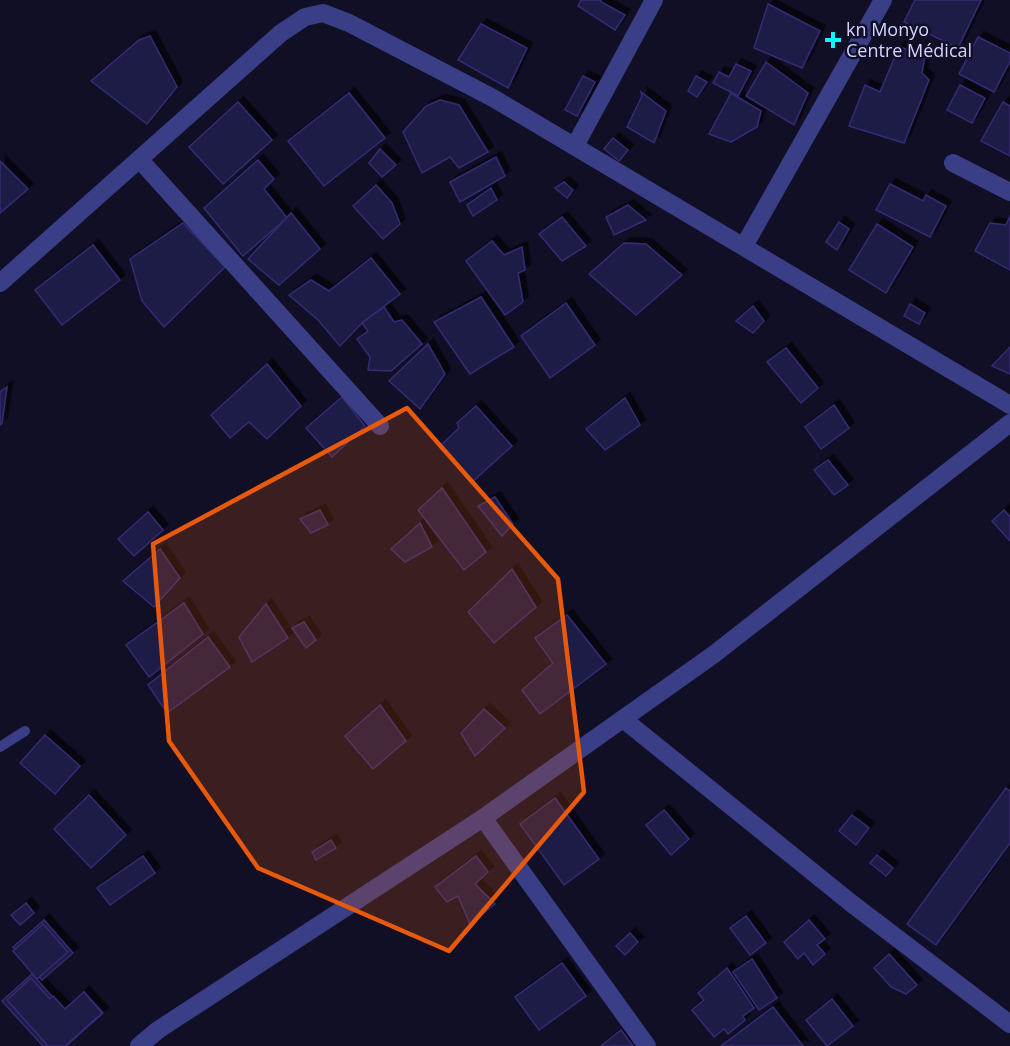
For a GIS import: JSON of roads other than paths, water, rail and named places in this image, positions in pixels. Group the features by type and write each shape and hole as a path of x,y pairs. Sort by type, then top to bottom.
{"street":[{"path":"575,146 654,0"},
{"path":"744,246 884,0"},
{"path":"0,283 281,33 305,17 323,13 349,23 493,98 1010,405"},
{"path":"140,160 380,426"},
{"path":"953,163 1010,192"},
{"path":"139,1046 158,1030 483,818 713,655 1010,423"},
{"path":"622,719 851,903 1010,1024"},
{"path":"483,818 647,1046"}],"lane":[{"path":"0,747 25,731"}],"place":[{"name":"kn Monyo Centre Médical","path":"833,40"}]}
